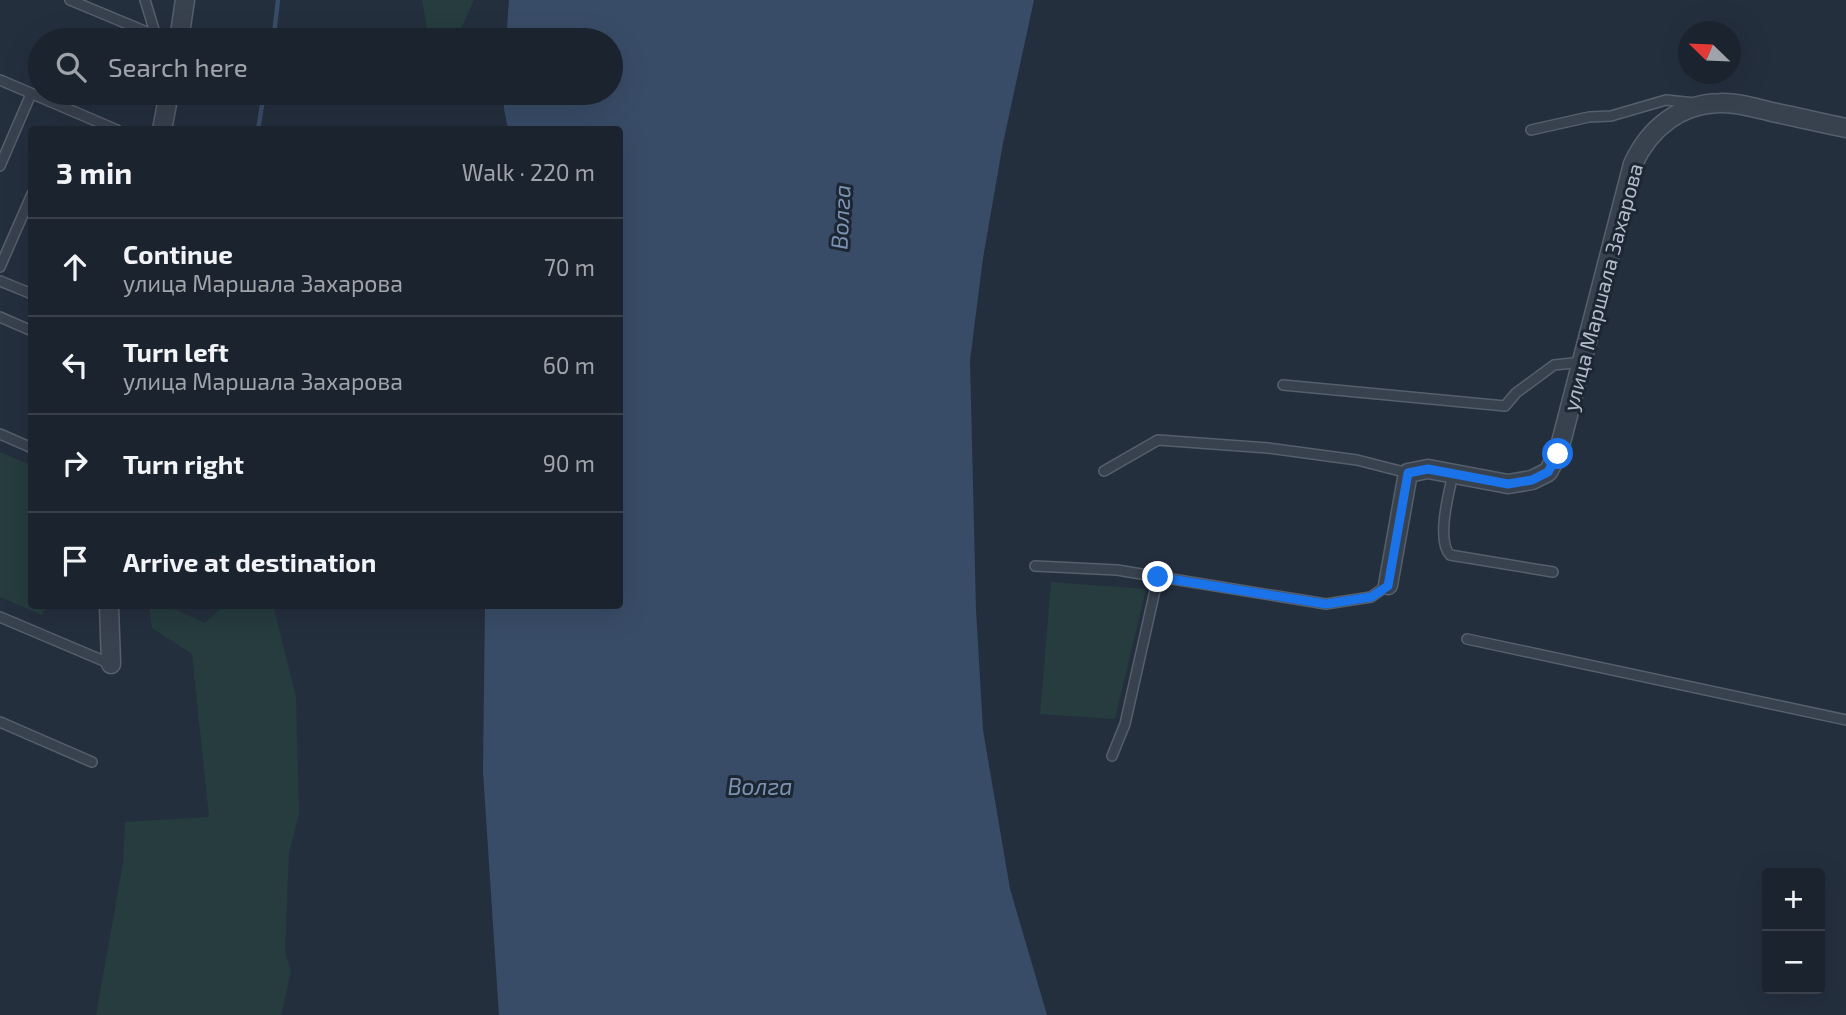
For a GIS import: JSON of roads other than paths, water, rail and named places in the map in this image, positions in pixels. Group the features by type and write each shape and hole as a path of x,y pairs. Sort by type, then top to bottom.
{"street":[{"path":"181,28 185,0"},
{"name":"улица Маршала Захарова","path":"1408,473 1428,469 1508,484 1532,480 1548,472 1558,454 1629,178 1639,151 1647,139 1668,119 1687,109 1707,104 1733,103 1846,128"},
{"path":"163,126 167,105"},
{"path":"1388,586 1408,473"},
{"path":"109,609 111,664"}],"lane":[{"path":"70,0 137,28"},
{"path":"145,0 154,28"},
{"path":"0,80 28,93"},
{"path":"1531,130 1589,117 1611,116 1666,100 1707,104"},
{"path":"0,166 28,101"},
{"path":"57,105 107,126"},
{"path":"0,267 28,203"},
{"path":"0,281 28,293"},
{"path":"0,317 28,329"},
{"path":"1283,385 1505,406 1516,393 1554,365 1581,362"},
{"path":"0,434 28,446"},
{"path":"1104,471 1158,440 1268,448 1357,460 1408,473"},
{"path":"1453,474 1444,534 1445,550 1450,555 1553,572"},
{"path":"1035,566 1117,570 1326,604 1371,597 1388,586"},
{"path":"1112,756 1125,724 1158,577"},
{"path":"0,617 111,664"},
{"path":"1467,639 1846,720"},
{"path":"0,722 92,762"}],"water":[{"name":"Волга","path":"509,0 1034,0 1003,143 983,258 970,360 976,610 983,730 1010,889 1047,1015 499,1015 483,772 485,609 623,609 623,126 507,126 504,105 623,105 623,28 507,28"}],"waterway":[{"path":"275,28 278,0"},
{"path":"259,126 262,105"}]}
